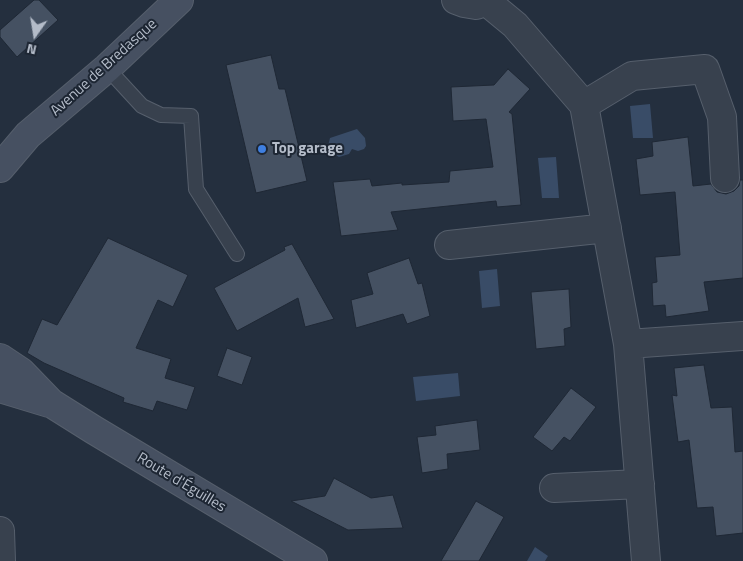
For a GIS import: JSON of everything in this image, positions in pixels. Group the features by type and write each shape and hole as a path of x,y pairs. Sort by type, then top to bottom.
{"street":[{"name":"Avenue de Bredasque","path":"0,168 28,136 107,68 179,0"},
{"path":"456,0 464,3 501,7 584,105 628,344 646,561"},
{"path":"584,105 632,76 705,69 722,117 726,178"},
{"name":"Avenue de Bredasque","path":"0,149 28,136"},
{"path":"449,245 606,228"},
{"path":"628,344 743,336"},
{"name":"Route d'Éguilles","path":"0,358 21,372 51,403 313,561"},
{"name":"Route d'Éguilles","path":"0,388 51,403"},
{"path":"554,488 640,484"},
{"path":"0,531 1,561"}],"lane":[{"path":"107,68 142,106 161,115 191,116 196,189 237,254"}],"water":[{"path":"650,104 653,138 633,138 630,106"},
{"path":"357,129 365,138 366,146 364,149 358,151 352,149 349,154 339,157 332,153 328,146 330,138"},
{"path":"556,157 559,198 542,198 538,158"},
{"path":"497,269 500,306 482,308 479,271"},
{"path":"458,373 460,396 416,401 413,377"},
{"path":"535,547 548,556 545,561 527,561"}],"building":[{"path":"34,0 39,0 58,20 17,57 0,37 0,30"},
{"path":"271,55 279,89 285,89 307,181 256,193 226,65"},
{"path":"508,69 530,89 509,112 512,114 521,205 497,207 496,201 391,212 398,230 341,236 333,182 370,179 372,186 449,182 450,171 493,167 486,119 453,121 451,87 494,85"},
{"path":"688,137 693,186 711,184 717,192 726,194 734,191 739,186 740,180 743,180 743,278 704,282 709,311 666,317 665,305 653,306 652,283 657,282 655,257 680,255 675,192 640,195 636,159 653,156 652,142"},
{"path":"108,238 188,275 173,307 158,300 136,348 171,359 165,378 195,387 187,410 157,401 153,411 123,402 124,398 44,363 27,353 42,319 57,325"},
{"path":"292,244 334,319 305,327 298,298 237,331 214,288 285,250 284,247"},
{"path":"409,258 418,284 422,283 430,316 407,324 403,314 356,328 351,300 373,294 367,273"},
{"path":"569,289 571,327 564,329 565,346 536,349 531,292"},
{"path":"227,348 252,357 242,385 217,376"},
{"path":"704,365 711,408 732,407 735,452 743,451 743,533 716,536 713,507 697,508 689,440 678,442 672,395 677,396 674,368"},
{"path":"571,388 596,407 570,441 564,437 552,451 533,437"},
{"path":"477,420 480,450 447,454 448,469 422,473 417,437 436,435 435,426"},
{"path":"334,478 371,498 393,495 403,528 348,530 291,501 325,496"},
{"path":"476,501 504,517 479,561 441,561"}],"place":[{"name":"Top garage","path":"262,149"}]}
